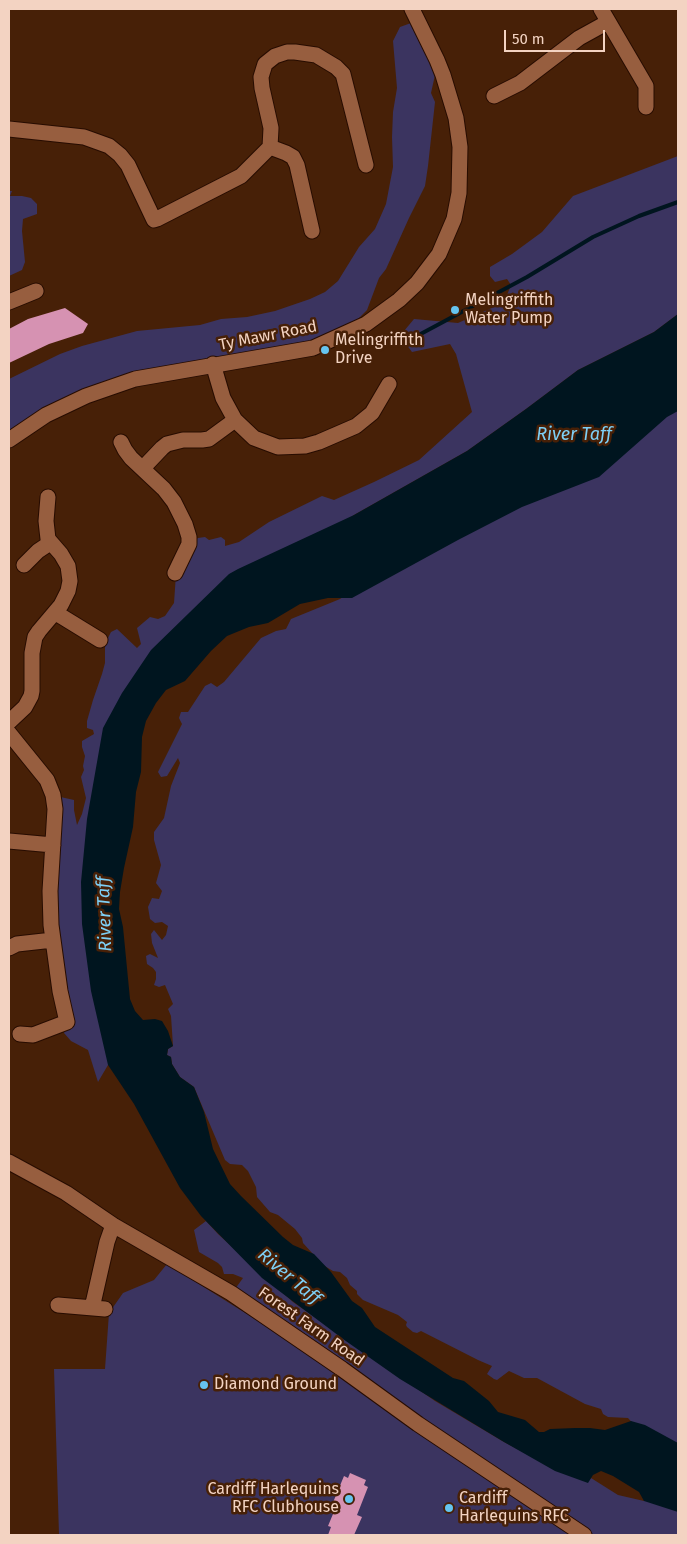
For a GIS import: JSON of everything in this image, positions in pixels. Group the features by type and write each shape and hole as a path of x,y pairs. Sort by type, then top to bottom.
{"street":[{"name":"Ty Mawr Road","path":"9,440 46,415 86,396 135,379 313,348 366,324 385,312 411,289 439,254 450,230 456,209 460,175 460,147 456,118 437,60 412,9"},
{"path":"494,96 520,83 579,38 604,15 646,86 646,107"},
{"path":"9,129 84,136 109,146 128,165 154,220 241,176 270,147 271,128 261,77 265,64 275,56 287,52 316,55 336,67 343,74 366,165"},
{"path":"270,147 286,153 293,158 297,165 312,231"},
{"path":"9,302 36,292"},
{"path":"213,364 223,398 235,420 254,438 278,447 305,446 340,434 365,420 372,413 389,384"},
{"path":"143,468 167,444 183,440 210,439 235,420"},
{"path":"121,442 131,458 160,484 174,502 188,531 189,544 176,572"},
{"path":"9,722 25,707 31,696 33,644 39,631 56,612 65,598 70,581 68,566 61,554 50,543 47,533 48,497"},
{"path":"24,565 38,551 50,543"},
{"path":"56,612 100,640"},
{"path":"9,733 47,780 51,788 55,809 50,898 53,940 60,991 68,1022 32,1035 20,1034"},
{"path":"9,841 52,845"},
{"path":"9,948 17,944 53,940"},
{"name":"Forest Farm Road","path":"9,1162 66,1193 113,1225 231,1293 418,1424 584,1535"},
{"path":"58,1305 99,1309 106,1242 113,1225"}],"shaded area":[{"path":"411,23 437,66 431,93 435,102 425,186 386,269 379,278 367,310 354,323 316,340 127,375 98,384 72,395 9,431 9,379 60,354 137,331 200,325 221,319 247,317 275,311 325,292 338,281 359,247 375,229 386,204 393,167 393,112 397,88 393,41 400,27"},
{"path":"678,156 678,314 654,332 578,370 467,451 354,515 124,706 114,1059 98,1082 88,1050 71,1041 64,1033 66,1025 50,841 56,796 74,800 77,825 82,814 86,798 81,777 84,770 85,756 82,741 94,734 93,730 87,728 87,721 105,663 105,644 111,632 117,629 137,648 141,644 137,628 150,617 158,619 165,616 174,603 176,574 186,569 184,563 191,542 198,538 205,537 209,540 221,537 225,540 225,546 239,542 269,522 322,496 334,500 419,460 472,412 456,354 450,344 412,352 406,344 404,331 414,319 458,323 494,307 507,295 511,285 507,279 495,282 490,276 490,267 542,232 573,196"},
{"path":"9,191 12,191 10,196 31,198 37,204 37,214 23,219 22,231 25,262 22,270 9,276"},
{"path":"678,400 678,1452 636,1427 628,1418 608,1417 603,1414 601,1409 585,1404 537,1378 524,1378 509,1371 497,1380 494,1379 487,1374 492,1366 421,1331 413,1332 407,1327 407,1322 398,1315 363,1300 350,1285 347,1278 340,1272 333,1271 323,1265 303,1243 302,1238 295,1229 278,1215 270,1212 257,1197 256,1187 248,1171 242,1165 230,1164 225,1160 194,1087 180,1077 172,1064 171,1057 167,1055 168,1049 173,1046 171,1016 168,1009 173,1004 165,985 159,987 154,985 156,972 147,964 146,956 150,954 158,958 152,943 151,934 154,930 162,940 166,935 168,926 162,922 155,923 150,919 148,907 152,898 159,899 162,891 156,883 161,865 154,840 154,832 164,818 171,786 180,763 178,758 167,776 161,777 158,772 182,724 179,718 181,712 188,712 205,686 211,683 217,687 224,682 261,638 276,631 286,629 291,619 340,599 378,571"},
{"name":"Diamond Ground","path":"206,1221 293,1302 435,1401 525,1453 529,1452 587,1481 591,1478 618,1495 644,1501 656,1500 678,1509 678,1535 59,1535 54,1369 105,1369 109,1313 123,1293 154,1280 167,1264 314,1356 235,1289 243,1278 233,1274 224,1274 222,1267 218,1263 199,1252 194,1230"}],"water":[{"name":"River Taff","path":"678,314 678,411 667,417 599,477 522,507 352,598 328,598 300,604 268,623 249,627 227,636 185,681 166,690 146,721 142,737 141,772 136,792 133,827 124,868 119,909 123,927 130,999 135,1011 143,1020 155,1019 162,1021 168,1031 173,1046 168,1049 167,1055 171,1057 172,1064 180,1077 194,1087 204,1112 213,1149 230,1184 241,1196 293,1245 314,1254 331,1272 352,1301 362,1308 375,1327 453,1378 464,1381 489,1401 498,1412 525,1420 539,1432 550,1429 575,1428 605,1430 631,1421 645,1425 678,1443 678,1512 644,1501 639,1492 601,1471 593,1475 588,1483 555,1471 400,1379 262,1278 201,1216 180,1188 134,1104 108,1065 91,991 82,924 81,882 87,819 103,728 122,693 151,650 229,574 354,515 467,451 578,370 654,332"}],"building":[{"path":"65,308 88,324 83,333 49,344 9,363 9,329 28,319"},
{"name":"Cardiff Harlequins RFC Clubhouse","path":"350,1473 366,1480 364,1485 368,1487 357,1515 362,1517 354,1535 328,1535 331,1527 328,1526 333,1514 329,1512 344,1476 348,1478"}],"waterway":[{"path":"415,337 527,277 593,237 639,216 678,202"}],"place":[{"name":"Melingriffith Water Pump","path":"455,310"},
{"name":"Melingriffith Drive","path":"325,350"},
{"name":"Diamond Ground","path":"204,1385"},
{"name":"Cardiff Harlequins RFC Clubhouse","path":"349,1499"},
{"name":"Cardiff Harlequins RFC","path":"449,1508"}]}
